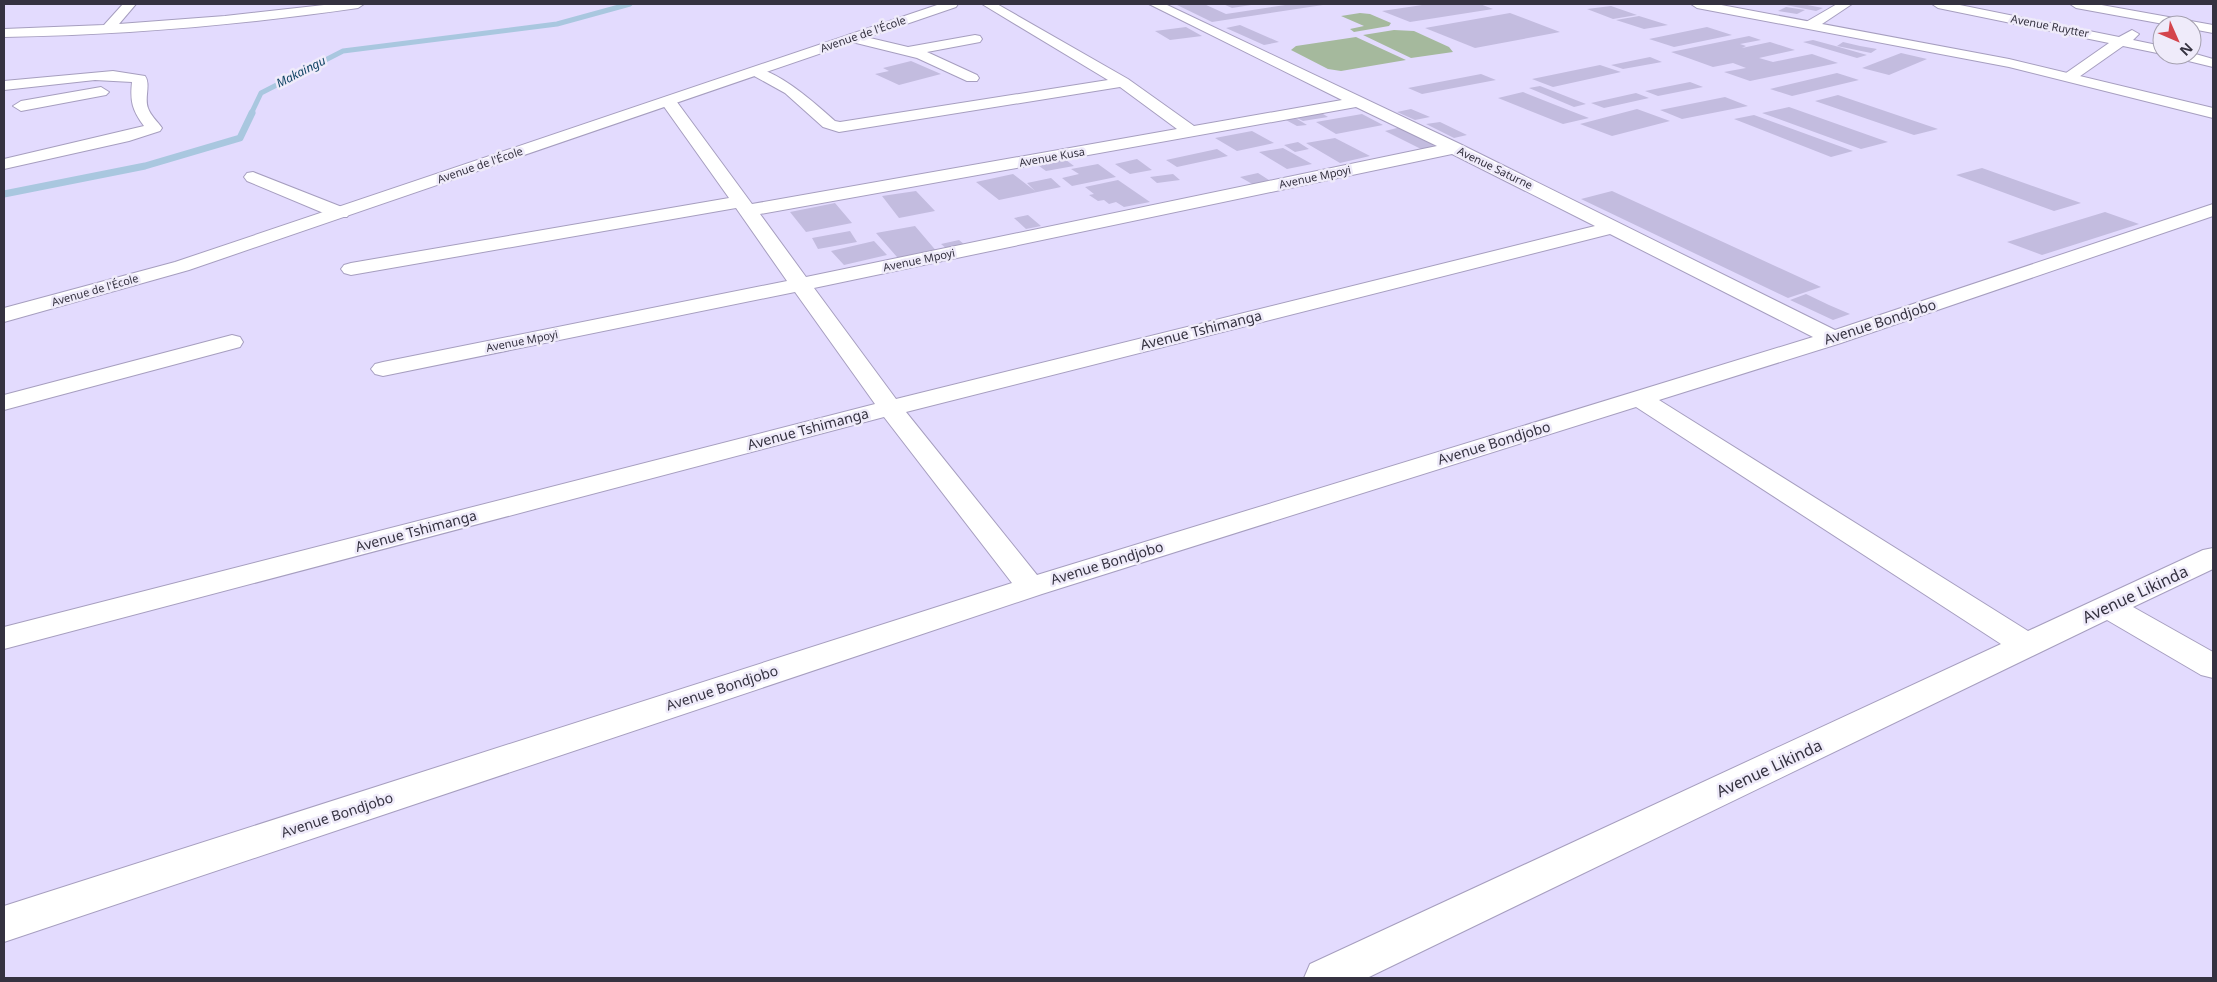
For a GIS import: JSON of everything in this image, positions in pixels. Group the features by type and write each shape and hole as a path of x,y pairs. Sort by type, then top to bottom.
{"street":[{"path":"106,30 130,4"},
{"path":"4,33 106,30 257,17 358,4"},
{"name":"Avenue de l'École","path":"4,315 182,266 952,4"},
{"path":"988,4 1123,82 1192,132"},
{"name":"Avenue Saturne","path":"1155,4 1454,148 1833,338"},
{"path":"1697,4 2071,76 2213,113"},
{"path":"1811,25 1846,4"},
{"name":"Avenue Ruytter","path":"1938,4 2123,40 2152,47"},
{"path":"2076,4 2152,18"},
{"path":"2134,4 2152,18"},
{"path":"2071,76 2152,18"},
{"path":"853,38 911,51 972,78"},
{"path":"911,51 975,39"},
{"path":"754,72 790,90 829,124 839,127 1123,82"},
{"path":"4,85 117,75 134,76 140,79 140,110 154,128 129,136 4,164"},
{"path":"21,106 139,86"},
{"path":"668,101 799,285 890,408 1031,587"},
{"name":"Avenue Kusa","path":"351,269 743,207 1192,132 1357,102"},
{"name":"Avenue Mpoyi","path":"383,369 799,285 1454,148"},
{"path":"253,177 340,213"},
{"name":"Avenue Bondjobo","path":"4,924 1031,587 1833,338 2213,210"},
{"name":"Avenue Tshimanga","path":"4,638 890,408 1614,227"},
{"path":"4,403 232,342"},
{"path":"1639,398 2027,646"},
{"name":"Avenue Likinda","path":"1325,978 2213,557"},
{"path":"2108,607 2213,666"}],"green space":[{"path":"1360,13 1370,14 1391,23 1389,26 1354,32 1350,29 1364,26 1341,16"},
{"path":"1394,30 1414,31 1449,47 1453,52 1411,58 1363,35"},
{"path":"1356,37 1406,60 1341,71 1328,69 1291,50 1296,46"}],"building":[{"path":"1175,4 1204,4 1226,14 1292,4 1323,5 1212,22"},
{"path":"1223,4 1251,4 1251,5 1232,8"},
{"path":"1429,4 1480,4 1493,9 1410,22 1382,11"},
{"path":"1781,4 1802,4 1823,8 1816,11"},
{"path":"1611,6 1637,15 1613,19 1587,9"},
{"path":"1786,7 1805,10 1797,14 1778,11"},
{"path":"1510,13 1560,32 1475,48 1425,28"},
{"path":"1639,16 1668,25 1644,29 1616,20"},
{"path":"1240,25 1279,42 1264,45 1226,28"},
{"path":"1186,27 1202,36 1170,40 1155,31"},
{"path":"1707,27 1732,35 1674,47 1649,39"},
{"path":"1749,36 1761,40 1740,44 1746,46 1742,48 1770,42 1795,50 1759,58 1773,62 1812,54 1838,63 1750,81 1724,72 1746,68 1733,63 1713,67 1671,52"},
{"path":"1813,40 1867,55 1857,58 1803,42"},
{"path":"1843,42 1877,49 1871,53 1837,46"},
{"path":"1901,53 1927,59 1889,75 1862,68"},
{"path":"1650,57 1662,62 1623,69 1611,65"},
{"path":"911,61 941,74 899,85 875,74 889,71 883,68"},
{"path":"1600,65 1621,72 1553,87 1532,79"},
{"path":"1837,73 1859,80 1792,96 1770,89"},
{"path":"1481,74 1496,80 1422,94 1408,88"},
{"path":"1690,82 1703,87 1658,96 1645,91"},
{"path":"1540,86 1586,104 1574,107 1529,88"},
{"path":"1523,92 1589,118 1563,124 1498,98"},
{"path":"1636,93 1649,98 1604,108 1591,103"},
{"path":"1838,95 1938,129 1914,135 1815,101"},
{"path":"1725,97 1748,106 1682,119 1660,110"},
{"path":"1789,107 1888,142 1861,149 1762,113"},
{"path":"1411,109 1430,117 1415,120 1397,112"},
{"path":"1637,109 1670,121 1612,136 1580,124"},
{"path":"1318,111 1328,117 1303,121 1293,116"},
{"path":"1362,114 1383,125 1336,134 1316,122"},
{"path":"1754,115 1853,151 1831,157 1734,119"},
{"path":"1294,117 1307,125 1297,126 1284,119"},
{"path":"1440,122 1467,135 1454,138 1426,124"},
{"path":"1401,127 1439,146 1423,150 1385,131"},
{"path":"1252,131 1274,143 1237,151 1215,138"},
{"path":"1335,138 1370,156 1340,163 1306,143"},
{"path":"1298,142 1309,149 1295,152 1284,145"},
{"path":"1283,148 1312,164 1287,169 1259,152"},
{"path":"1217,149 1228,156 1177,167 1166,160"},
{"path":"1062,157 1074,166 1046,171 1035,163"},
{"path":"1137,159 1152,170 1130,174 1115,164"},
{"path":"1098,164 1116,177 1072,186 1062,178 1079,174 1071,169"},
{"path":"1982,168 2081,203 2054,211 1956,175"},
{"path":"1258,173 1272,182 1254,185 1240,177"},
{"path":"1013,174 1035,191 1027,183 1051,178 1061,187 999,200 976,182"},
{"path":"1173,174 1180,180 1157,183 1150,177"},
{"path":"1118,180 1150,202 1124,207 1116,202 1109,204 1104,200 1098,201 1089,195 1094,194 1085,187"},
{"path":"916,191 935,211 899,218 882,196"},
{"path":"1612,191 1821,287 1788,298 1581,199"},
{"path":"835,203 852,223 806,232 790,212"},
{"path":"2105,212 2139,224 2042,255 2007,242"},
{"path":"1028,215 1041,226 1026,229 1014,218"},
{"path":"915,226 938,253 916,258 897,257 876,233"},
{"path":"850,231 857,242 818,249 812,238"},
{"path":"959,240 965,245 947,249 941,244"},
{"path":"874,241 887,255 844,265 831,251"},
{"path":"1806,294 1850,314 1833,320 1790,300"}],"waterway":[{"name":"Makaingu","path":"251,114 261,93 343,51 557,24 630,4"},
{"name":"Makaingu","path":"4,194 145,166 240,138 252,113"}]}
